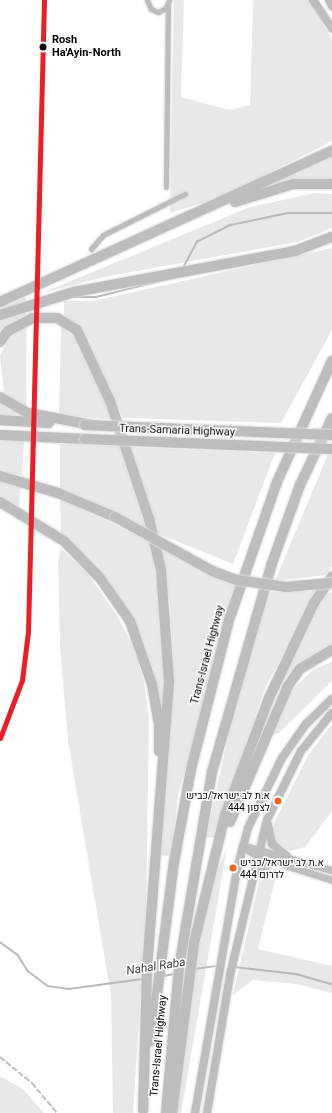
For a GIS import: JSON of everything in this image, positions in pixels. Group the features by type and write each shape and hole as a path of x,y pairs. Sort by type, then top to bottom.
{"highway":[{"path":"3,300 168,226 232,200 332,151"},
{"path":"232,200 293,184 332,184"},
{"path":"0,315 74,292 167,273 296,251 332,237"},
{"path":"0,342 21,322 47,317 74,327 84,340 110,401 149,519 161,570 169,682 158,799 147,970 143,1111"},
{"name":"Trans-Israel Highway","path":"143,1111 159,970 191,769 229,620 277,482 332,361"},
{"path":"0,397 21,411 62,422"},
{"name":"Trans-Israel Highway","path":"166,1113 179,967 193,873 224,723 283,530 332,418"},
{"name":"Trans-Samaria Highway","path":"0,420 332,435"},
{"name":"Trans-Samaria Highway","path":"0,435 332,449"},
{"path":"0,476 21,481 62,495 115,517 212,571 250,583 286,587 332,584"},
{"path":"0,502 20,512 67,543 106,586 139,641 157,704 158,799"},
{"path":"163,544 251,578 287,583 332,577"},
{"path":"172,1113 188,979 207,888 226,815 256,727 295,641 332,577"},
{"path":"207,888 249,771 288,686 300,669 332,650"}],"main road":[{"path":"313,0 332,28"},
{"path":"329,0 332,6"},
{"path":"195,1113 221,955 242,846 258,803 282,758 306,724 332,698"},
{"path":"207,1113 234,955 252,876 267,820 301,751 332,713"},
{"path":"267,820 269,839 287,856"},
{"path":"242,846 275,861 332,880"},
{"path":"258,852 287,856 332,870"},
{"path":"252,876 258,868 275,861"}],"street":[{"path":"147,0 149,7 168,19"},
{"path":"166,187 168,6 170,0"},
{"path":"158,12 168,6"},
{"path":"91,249 103,235 185,194"}],"shaded area":[{"path":"174,0 184,0 181,97 229,110 250,105 253,0 309,0 332,39 332,141 222,197 170,213"},
{"path":"332,155 332,180 306,179 250,192"},
{"path":"315,193 332,194 332,228 297,242 104,277 42,293 250,207"},
{"path":"332,248 332,330 281,423 123,418 82,329 64,315 64,301 93,301"},
{"path":"26,297 26,315 9,324 0,335 0,309"},
{"path":"27,323 26,407 4,394 0,355 9,339"},
{"path":"61,326 78,340 113,420 59,414"},
{"path":"0,402 6,407 19,414 0,418"},
{"path":"0,439 24,441 22,475 0,472"},
{"path":"60,444 119,446 147,530 60,488"},
{"path":"129,447 275,453 233,564 156,533"},
{"path":"328,454 332,454 332,566 326,575 275,581"},
{"path":"0,480 21,486 19,507 0,498"},
{"path":"60,498 150,542 162,614 166,709 160,708 153,670 133,617 61,532"},
{"path":"160,548 236,586 178,795 171,857 161,855 174,682 170,605"},
{"path":"61,549 86,571 119,619 135,650 144,682 149,719 146,911 133,1113 113,1113 111,996 68,741 60,647 58,562"},
{"path":"319,591 266,685 214,838 206,837 232,719 268,592"},
{"path":"332,592 332,646 311,656 288,675 284,673 325,594"},
{"path":"332,662 332,681 279,733 271,735 289,693 314,669"},
{"path":"332,724 332,811 305,847 291,851 275,842 272,832 274,823 309,754"},
{"path":"227,848 181,1113 177,1113 196,955 216,873"},
{"path":"268,869 278,869 258,949 332,966 332,993 296,984 253,980 233,995 259,882"},
{"path":"0,1076 23,1089 44,1113 0,1113"}],"waterway":[{"path":"183,268 197,242 231,225 288,213 332,213"},
{"path":"74,297 96,297 169,279"},
{"name":"Nahal Raba","path":"0,942 18,955 28,971 48,986 69,989 142,979"},
{"name":"Nahal Raba","path":"195,969 217,966"},
{"name":"Nahal Raba","path":"235,967 296,974 332,984"},
{"name":"Nahal Raba","path":"164,976 174,974"}],"railway":[{"path":"0,1057 32,1083 57,1113"}],"transit line":[{"path":"0,738 22,680 28,632 44,0"}],"place":[{"name":"Rosh Ha'Ayin-North","path":"43,47"},
{"name":"א.ת לב ישראל/כביש 444 לצפון","path":"278,801"},
{"name":"א.ת לב ישראל/כביש 444 לדרום","path":"233,868"}]}
